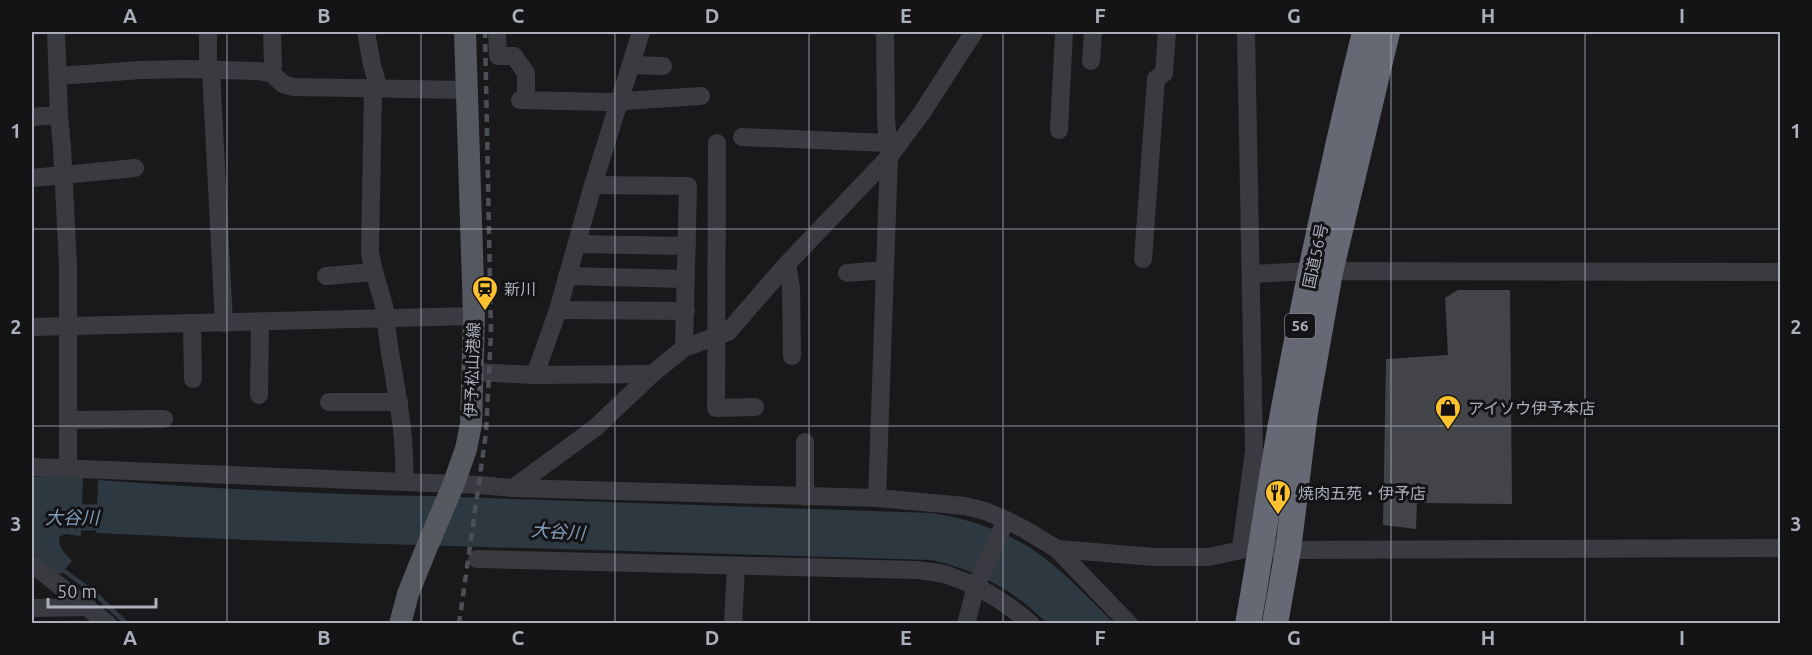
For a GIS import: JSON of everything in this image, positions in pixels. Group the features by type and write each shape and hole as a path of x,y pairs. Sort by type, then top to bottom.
{"highway":[{"name":"国道56号","path":"1275,624 1288,550 1321,272 1344,115 1365,32"},
{"name":"国道56号","path":"1248,624 1252,549 1283,416 1387,32"}],"main road":[{"name":"伊予松山港線","path":"400,624 408,594 466,449 471,424 474,316 465,32"}],"street":[{"path":"56,32 68,265 68,469"},
{"path":"208,32 224,323"},
{"path":"271,73 273,65 272,32"},
{"path":"366,32 376,89 369,239 373,272 386,319 399,402 404,446 404,482"},
{"path":"497,32 498,56 514,57 526,72 523,100 608,102 701,96"},
{"path":"535,375 558,310 592,185 641,32"},
{"path":"877,498 889,150 885,32"},
{"path":"513,488 595,428 652,374 684,348 728,332 921,114 974,32"},
{"path":"1059,130 1064,32"},
{"path":"1090,61 1093,32"},
{"path":"1143,259 1156,78 1164,73 1167,32"},
{"path":"1246,32 1254,451 1252,549"},
{"path":"631,65 663,66"},
{"path":"58,76 141,70 209,69 271,73 283,84 294,87 466,90"},
{"path":"32,117 59,115"},
{"path":"742,137 889,150"},
{"path":"717,143 716,408 755,407"},
{"path":"32,178 135,168"},
{"path":"592,185 688,186 684,348"},
{"path":"577,244 687,246"},
{"path":"787,264 791,287 792,356"},
{"path":"847,273 885,270"},
{"path":"326,276 373,272"},
{"path":"1251,274 1780,272"},
{"path":"567,276 685,279"},
{"path":"558,310 686,311"},
{"path":"32,327 474,316"},
{"path":"259,394 260,322"},
{"path":"192,324 193,379"},
{"path":"474,372 535,375 652,374"},
{"path":"329,402 399,402"},
{"path":"68,420 164,419"},
{"path":"805,442 805,496"},
{"path":"32,467 404,482 452,486 877,498 965,506 986,511 1004,524 1024,529 1058,549 1130,624"},
{"path":"966,624 977,583 1004,524"},
{"path":"1058,549 1154,557 1209,557 1252,549 1780,548"},
{"path":"477,559 917,570 977,583 1009,604 1031,624"},
{"path":"32,564 108,624"},
{"path":"733,624 736,567"},
{"path":"32,608 88,607"}],"water":[{"path":"32,477 83,478 82,505 79,505 82,509 81,536 65,534 60,536 60,546 72,561 61,574 53,572 32,552"},
{"path":"98,480 305,493 932,513 990,528 1031,548 1062,572 1114,623 1047,623 1008,591 994,583 965,570 932,560 248,540 96,533"}],"building":[{"name":"アイソウ伊予本店","path":"1458,290 1510,290 1512,504 1417,503 1416,529 1383,525 1386,359 1448,355 1445,298"}],"waterway":[{"name":"大谷川","path":"32,518 131,517"},
{"path":"60,568 92,591 127,624"}],"railway":[{"path":"459,624 486,433 491,333 485,32"}],"place":[{"name":"新川","path":"485,312"},
{"name":"アイソウ伊予本店","path":"1448,431"},
{"name":"焼肉五苑・伊予店","path":"1278,516"}]}
